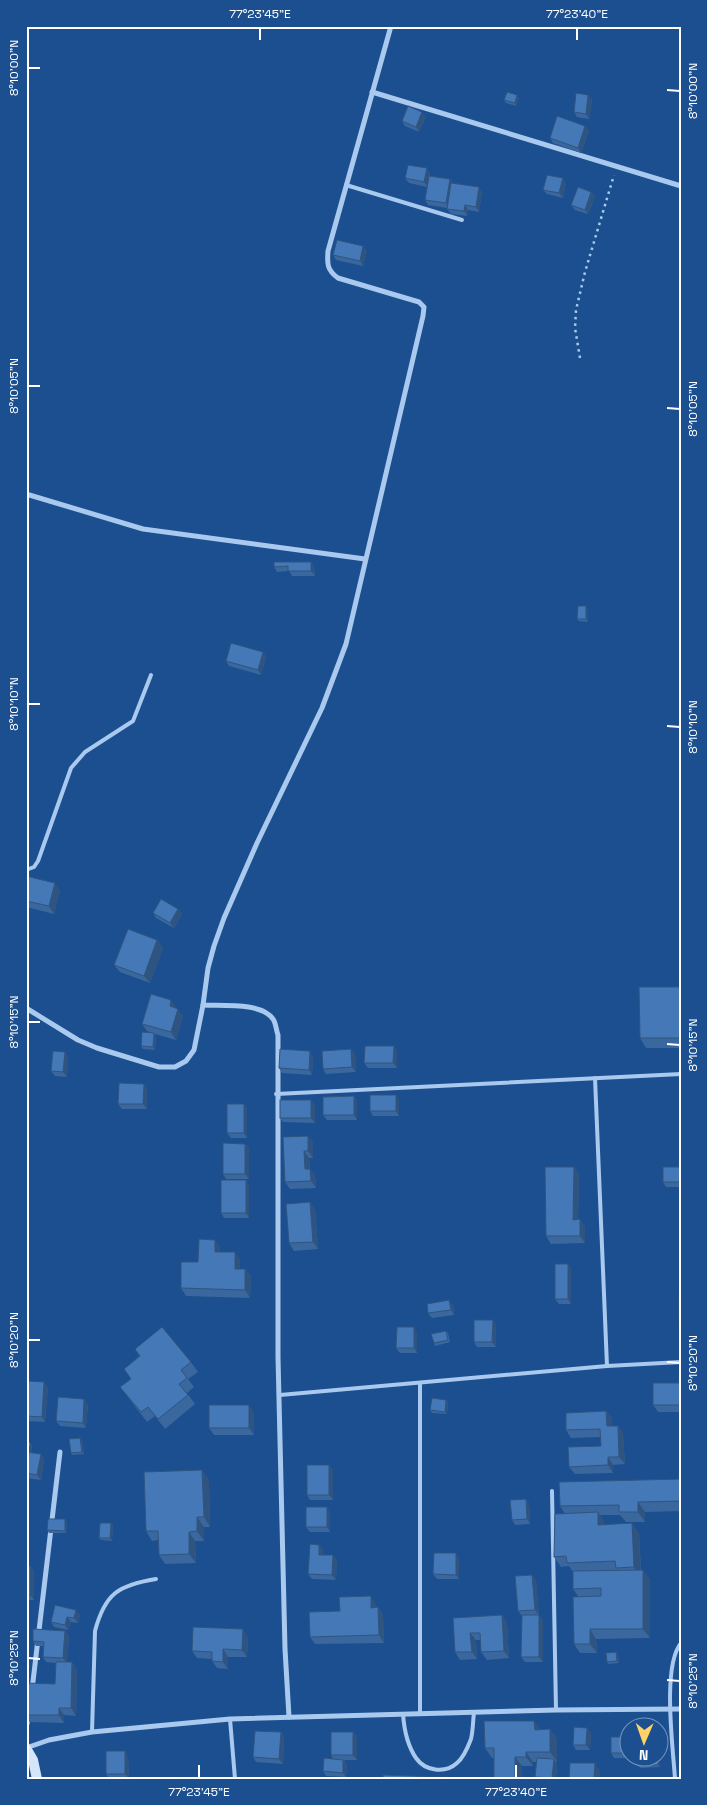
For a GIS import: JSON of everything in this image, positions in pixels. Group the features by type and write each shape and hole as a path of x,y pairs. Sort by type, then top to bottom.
{"main road":[{"path":"26,1748 33,1760 37,1779"}],"street":[{"path":"26,1008 78,1040 97,1048 159,1067 175,1067 186,1061 194,1050 204,1005 208,968 224,918 257,843 322,708 343,653 424,307 419,302 338,278 331,272 328,262 328,251 391,26"},
{"path":"372,92 681,186"},
{"path":"26,494 144,529 365,559"},
{"path":"204,1005 250,1007 266,1012 274,1021 278,1034 276,1094 278,1357 285,1649 289,1717"},
{"path":"31,1694 60,1452"},
{"path":"26,1748 49,1740 92,1732 230,1719 420,1713 681,1709"},
{"path":"26,1727 29,1714"}],"lane":[{"path":"346,185 462,220"},
{"path":"26,870 34,867 38,861 71,768 85,752 133,721 151,675"},
{"path":"276,1094 681,1074"},
{"path":"595,1078 607,1366"},
{"path":"280,1395 607,1366 681,1362"},
{"path":"420,1383 420,1713"},
{"path":"552,1491 556,1710"},
{"path":"92,1732 95,1631 99,1615 106,1602 117,1591 139,1582 156,1579"},
{"path":"675,1779 671,1671 674,1654 681,1643"},
{"path":"403,1714 404,1728 415,1758 423,1766 431,1770 445,1769 457,1764 471,1738 474,1712"},
{"path":"230,1719 236,1779"}],"path":[{"path":"580,358 575,328 576,310 616,166"}],"building":[{"path":"507,92 517,95 515,103 504,100"},
{"path":"576,93 588,95 586,114 574,112"},
{"path":"408,106 422,112 416,127 402,121"},
{"path":"557,116 585,126 578,148 550,138"},
{"path":"408,165 427,168 424,182 405,178"},
{"path":"547,175 563,178 559,193 543,190"},
{"path":"429,176 450,179 446,203 425,200"},
{"path":"451,183 479,187 476,207 465,205 464,211 447,209"},
{"path":"578,187 591,192 585,210 571,205"},
{"path":"337,240 363,246 360,261 333,255"},
{"path":"274,562 311,562 311,571 288,571 288,566 274,567"},
{"path":"578,606 586,606 586,619 577,619"},
{"path":"231,643 263,652 258,670 226,661"},
{"path":"26,876 55,883 49,906 26,901"},
{"path":"161,899 178,909 170,923 153,913"},
{"path":"128,929 157,940 144,976 114,965"},
{"path":"639,987 681,987 681,1038 640,1038"},
{"path":"151,994 171,1000 170,1006 178,1009 171,1032 142,1024"},
{"path":"142,1032 154,1033 153,1047 141,1046"},
{"path":"365,1046 394,1046 393,1063 364,1063"},
{"path":"280,1049 310,1051 309,1070 279,1068"},
{"path":"351,1049 352,1067 323,1069 322,1051"},
{"path":"53,1051 65,1052 63,1072 51,1071"},
{"path":"119,1083 144,1084 143,1104 118,1104"},
{"path":"370,1095 396,1095 396,1111 370,1111"},
{"path":"354,1096 354,1115 323,1115 323,1097"},
{"path":"280,1100 311,1100 311,1118 280,1118"},
{"path":"227,1104 244,1104 244,1133 227,1133"},
{"path":"308,1136 308,1151 304,1151 305,1169 310,1169 311,1181 285,1182 283,1137"},
{"path":"223,1143 245,1144 245,1174 223,1174"},
{"path":"545,1167 574,1167 573,1220 580,1219 580,1236 546,1236"},
{"path":"663,1167 681,1167 681,1182 663,1182"},
{"path":"221,1180 246,1180 246,1213 221,1213"},
{"path":"310,1202 313,1242 289,1243 286,1204"},
{"path":"199,1239 215,1240 215,1252 235,1252 235,1269 245,1269 245,1290 181,1288 181,1262 198,1262"},
{"path":"555,1264 568,1264 568,1299 555,1299"},
{"path":"679,1294 681,1294 681,1324 679,1324"},
{"path":"449,1300 451,1310 428,1313 427,1304"},
{"path":"474,1320 493,1320 492,1342 474,1342"},
{"path":"162,1327 191,1362 181,1370 187,1378 179,1384 188,1395 158,1419 148,1407 141,1412 120,1387 131,1379 124,1369 140,1356 135,1349"},
{"path":"397,1327 414,1327 414,1348 396,1348"},
{"path":"446,1331 448,1340 434,1343 431,1334"},
{"path":"26,1381 44,1382 42,1417 26,1416"},
{"path":"653,1383 681,1383 681,1405 653,1405"},
{"path":"58,1397 84,1399 83,1423 56,1421"},
{"path":"432,1398 446,1400 445,1412 430,1410"},
{"path":"209,1405 249,1405 249,1428 209,1428"},
{"path":"606,1411 607,1426 618,1426 619,1457 608,1457 608,1465 569,1467 568,1447 601,1446 600,1429 566,1430 566,1413"},
{"path":"80,1438 82,1452 71,1453 69,1439"},
{"path":"26,1442 31,1443 28,1452 26,1452"},
{"path":"26,1452 41,1454 37,1475 26,1473"},
{"path":"307,1465 329,1465 329,1495 307,1495"},
{"path":"202,1470 204,1517 197,1517 197,1531 189,1532 189,1554 159,1555 158,1531 146,1531 144,1472"},
{"path":"681,1479 681,1501 638,1502 638,1512 619,1512 619,1505 560,1506 559,1482"},
{"path":"526,1499 527,1519 512,1520 510,1500"},
{"path":"306,1507 327,1507 327,1527 306,1527"},
{"path":"598,1512 598,1525 632,1523 634,1567 616,1568 615,1561 567,1563 566,1556 554,1557 555,1514"},
{"path":"48,1519 65,1519 65,1531 47,1530"},
{"path":"100,1523 111,1523 110,1538 99,1538"},
{"path":"310,1544 319,1545 319,1555 333,1555 332,1575 308,1574"},
{"path":"434,1553 456,1553 456,1575 433,1574"},
{"path":"26,1566 30,1566 30,1595 26,1595"},
{"path":"643,1570 643,1629 590,1629 590,1644 574,1644 573,1597 601,1596 601,1588 573,1589 573,1571"},
{"path":"532,1575 535,1610 518,1611 515,1576"},
{"path":"371,1596 371,1608 378,1607 379,1635 310,1637 309,1612 340,1611 339,1597"},
{"path":"55,1605 76,1610 74,1618 67,1617 65,1625 51,1622"},
{"path":"502,1615 504,1651 481,1652 480,1633 470,1633 472,1652 455,1652 453,1618"},
{"path":"522,1615 539,1615 539,1657 521,1657"},
{"path":"193,1627 243,1629 242,1650 223,1649 223,1662 212,1661 212,1652 192,1651"},
{"path":"33,1629 65,1631 63,1658 43,1657 44,1642 33,1641"},
{"path":"616,1652 617,1661 607,1662 606,1653"},
{"path":"56,1662 72,1662 71,1708 59,1708 59,1715 26,1715 26,1683 55,1684"},
{"path":"484,1721 534,1721 535,1730 550,1729 550,1752 526,1752 526,1757 515,1757 515,1779 494,1779 494,1748 485,1748"},
{"path":"574,1727 587,1728 586,1745 573,1745"},
{"path":"255,1731 281,1732 279,1759 253,1757"},
{"path":"331,1732 353,1732 353,1755 331,1755"},
{"path":"611,1737 620,1737 620,1753 611,1753"},
{"path":"106,1751 125,1751 125,1774 106,1774"},
{"path":"324,1758 343,1760 343,1773 323,1771"},
{"path":"537,1758 554,1759 552,1778 535,1777"},
{"path":"570,1763 595,1763 594,1779 569,1779"},
{"path":"383,1775 471,1778 471,1779 383,1779"}]}
